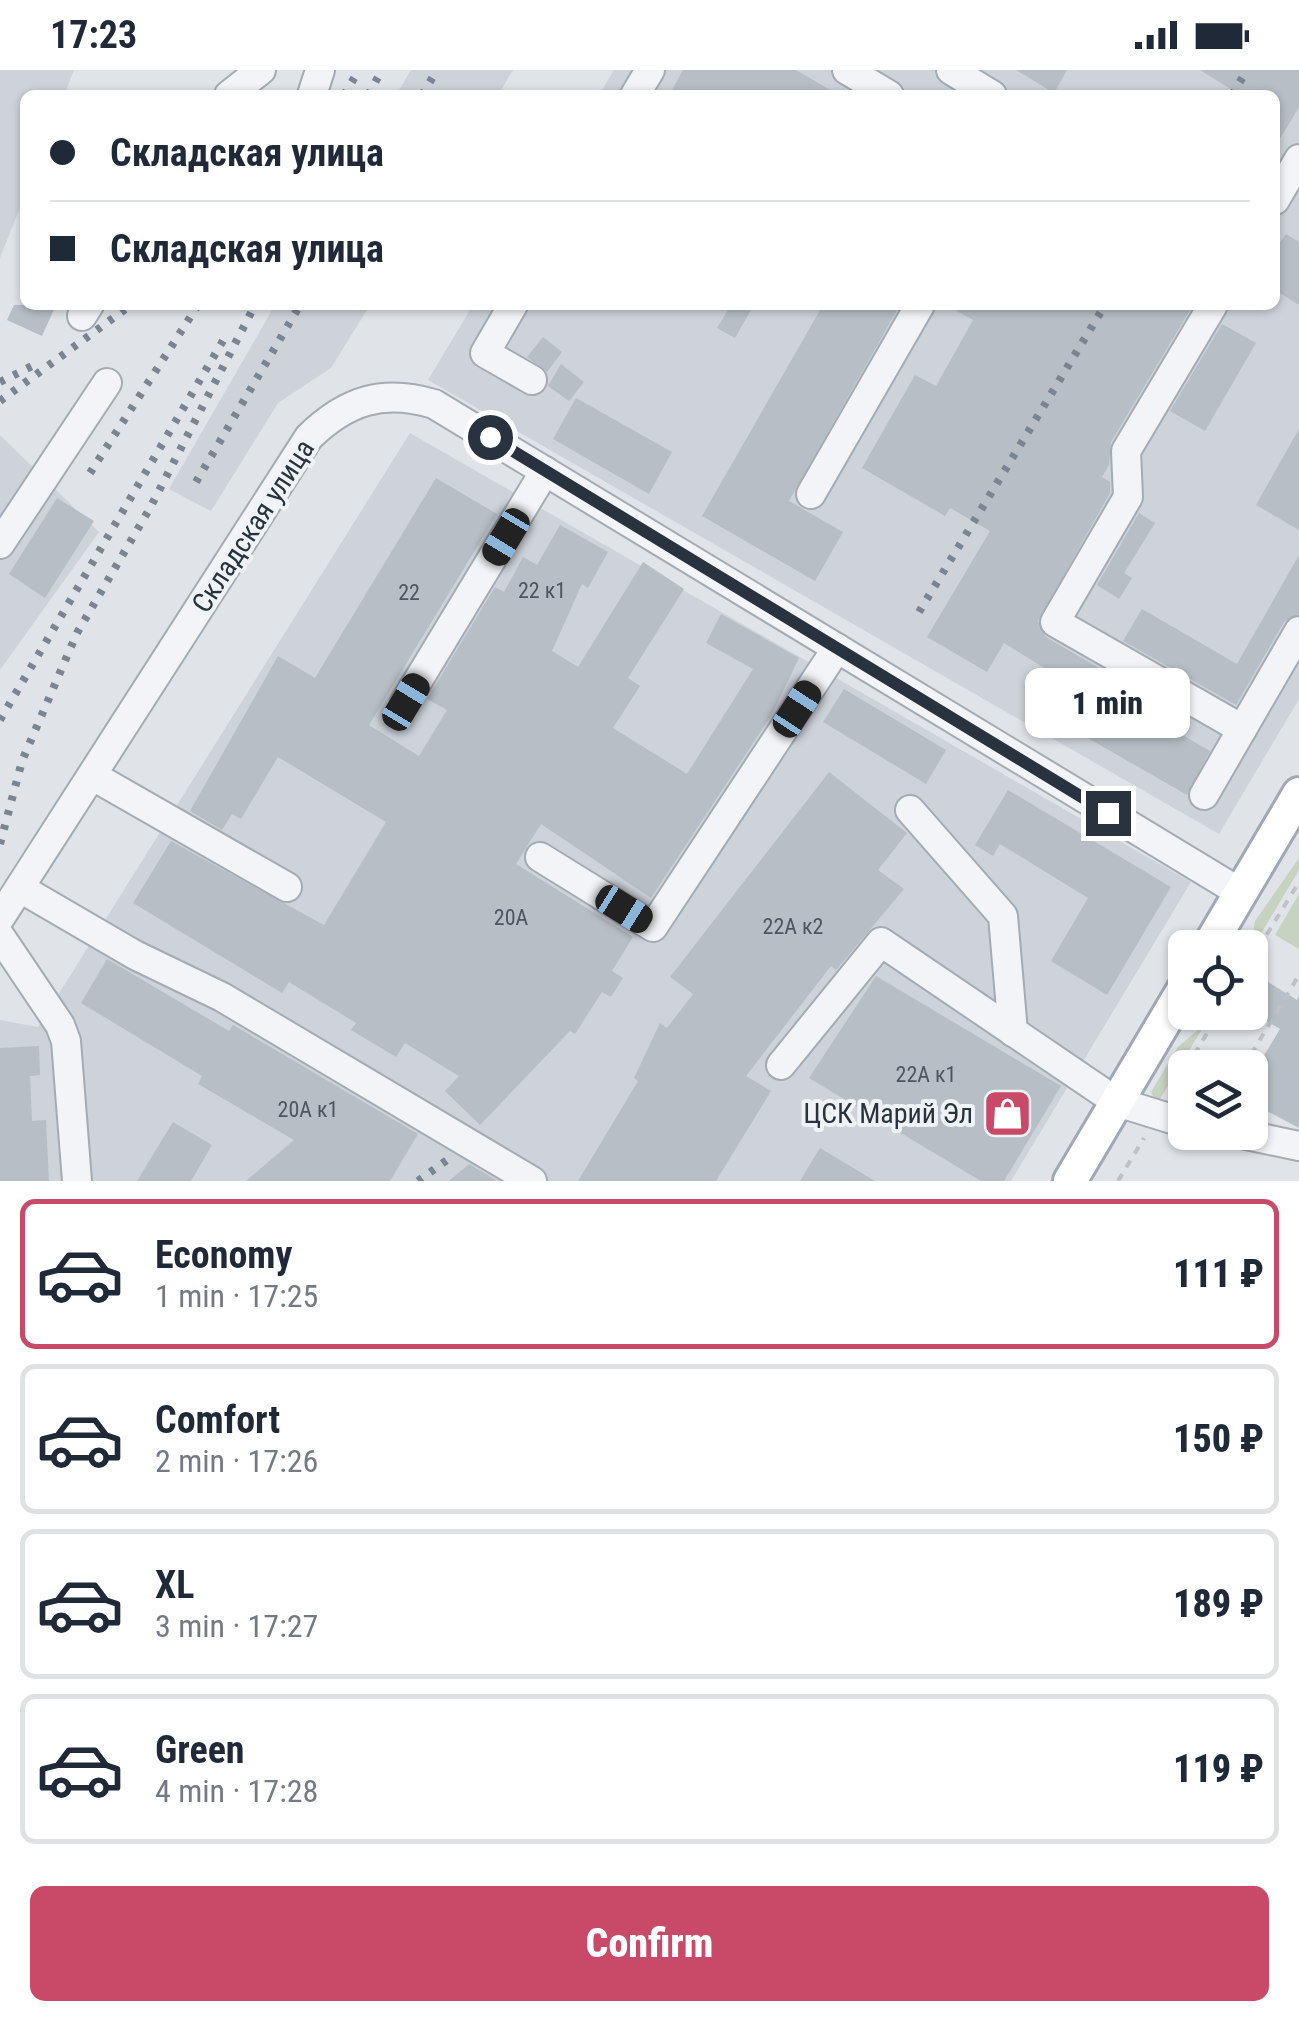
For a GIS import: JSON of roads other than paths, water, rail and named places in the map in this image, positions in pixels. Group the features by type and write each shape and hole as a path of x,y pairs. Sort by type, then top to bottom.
{"main road":[{"path":"1219,930 1241,893 1290,832 1299,794"},
{"path":"1070,1181 1168,1016"}],"street":[{"path":"235,90 261,70"},
{"path":"847,70 881,90"},
{"path":"951,70 984,90"},
{"path":"1280,191 1299,159"},
{"path":"510,310 485,353 532,380"},
{"path":"811,494 917,310"},
{"path":"1209,310 1126,451 1128,497 1055,622 1242,729"},
{"path":"0,544 107,383"},
{"name":"Складская улица","path":"0,918 309,437 329,418 380,395 406,396 434,404 1241,893"},
{"path":"406,702 546,471"},
{"path":"1204,795 1299,631"},
{"path":"540,857 652,927 837,648"},
{"path":"93,776 287,887"},
{"path":"910,810 1003,916 1014,1032"},
{"path":"20,888 136,955 222,997 532,1181"},
{"path":"0,936 66,1041 76,1181"},
{"path":"781,1065 881,942 1117,1102 1168,1118"},
{"path":"1268,1140 1299,1146"}],"railway":[{"path":"347,90 359,70"},
{"path":"371,90 382,70"},
{"path":"425,90 437,70"},
{"path":"1235,90 1247,70"},
{"path":"0,401 124,310"},
{"path":"90,473 195,310"},
{"path":"0,844 22,761 77,633 150,508 252,310"},
{"path":"196,482 297,310"},
{"path":"919,612 1102,310"},
{"path":"0,720 224,339"},
{"path":"0,382 32,366"},
{"path":"418,1181 454,1155"}],"place":[{"name":"ЦСК Марий Эл","path":"1008,1113"}]}
